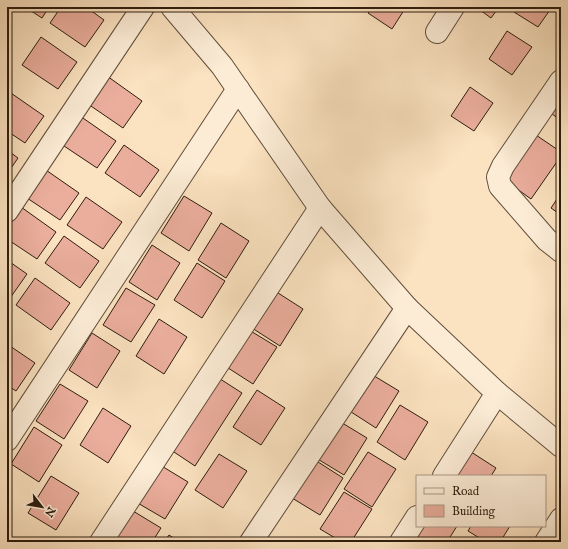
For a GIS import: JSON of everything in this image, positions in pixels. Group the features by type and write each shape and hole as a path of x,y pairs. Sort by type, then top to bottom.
{"street":[{"path":"7,212 143,7"},
{"path":"172,7 222,66 320,208 407,308 497,393 561,446"},
{"path":"437,32 454,7"},
{"path":"561,81 503,166 498,177 500,186 547,240 561,251"},
{"path":"7,440 238,89"},
{"path":"101,542 320,208"},
{"path":"251,542 407,308"},
{"path":"445,475 497,393"},
{"path":"401,542 416,519"},
{"path":"546,542 561,519"}],"building":[{"path":"25,7 49,7 42,18"},
{"path":"61,7 86,7 104,20 85,47 50,23"},
{"path":"372,7 406,7 392,29 368,13"},
{"path":"476,7 499,7 491,18"},
{"path":"517,7 552,7 538,27 514,12"},
{"path":"507,31 532,47 512,75 489,59"},
{"path":"41,37 77,62 58,89 22,65"},
{"path":"107,76 142,101 123,128 88,104"},
{"path":"470,87 493,103 474,131 451,116"},
{"path":"8,91 44,116 25,143 7,131"},
{"path":"561,99 561,121 551,113"},
{"path":"80,116 116,141 97,168 61,144"},
{"path":"533,133 561,152 561,156 531,199 502,178"},
{"path":"124,145 159,170 140,197 105,173"},
{"path":"7,150 18,158 7,174"},
{"path":"43,168 79,193 60,220 24,196"},
{"path":"561,193 561,215 551,208"},
{"path":"184,196 212,213 189,251 161,233"},
{"path":"86,197 122,222 103,249 67,225"},
{"path":"21,207 56,232 37,259 7,239 7,227"},
{"path":"221,223 249,241 226,278 198,260"},
{"path":"64,236 99,261 80,288 45,263"},
{"path":"152,245 180,263 157,300 129,282"},
{"path":"7,260 27,274 8,301 7,301"},
{"path":"197,263 225,281 202,318 174,300"},
{"path":"35,278 70,303 51,330 16,305"},
{"path":"126,288 155,305 131,342 103,325"},
{"path":"275,291 303,309 280,346 252,328"},
{"path":"159,319 187,337 164,374 136,356"},
{"path":"249,330 277,347 253,384 225,366"},
{"path":"92,333 120,351 97,388 69,370"},
{"path":"7,344 35,363 16,391 7,385"},
{"path":"371,374 399,391 376,428 348,410"},
{"path":"214,375 242,393 195,466 168,448"},
{"path":"60,384 88,401 64,439 36,421"},
{"path":"257,390 285,408 261,445 233,427"},
{"path":"400,405 428,422 405,460 377,442"},
{"path":"103,408 131,426 108,463 80,445"},
{"path":"339,421 367,438 344,475 316,458"},
{"path":"34,427 62,445 39,482 11,464"},
{"path":"468,450 496,468 492,475 453,475"},
{"path":"368,452 396,469 372,507 344,489"},
{"path":"219,454 247,471 223,508 195,490"},
{"path":"315,460 343,478 320,515 292,498"},
{"path":"160,465 188,482 165,519 136,502"},
{"path":"51,476 79,493 56,530 28,513"},
{"path":"344,492 372,509 351,542 342,542 320,529"},
{"path":"133,511 161,528 152,542 113,542"},
{"path":"416,527 456,527 447,542 425,542 412,534"},
{"path":"470,527 509,527 500,542 486,542 468,531"},
{"path":"169,535 180,542 164,542"},
{"path":"315,538 322,542 312,542"},
{"path":"460,538 467,542 457,542"}]}
